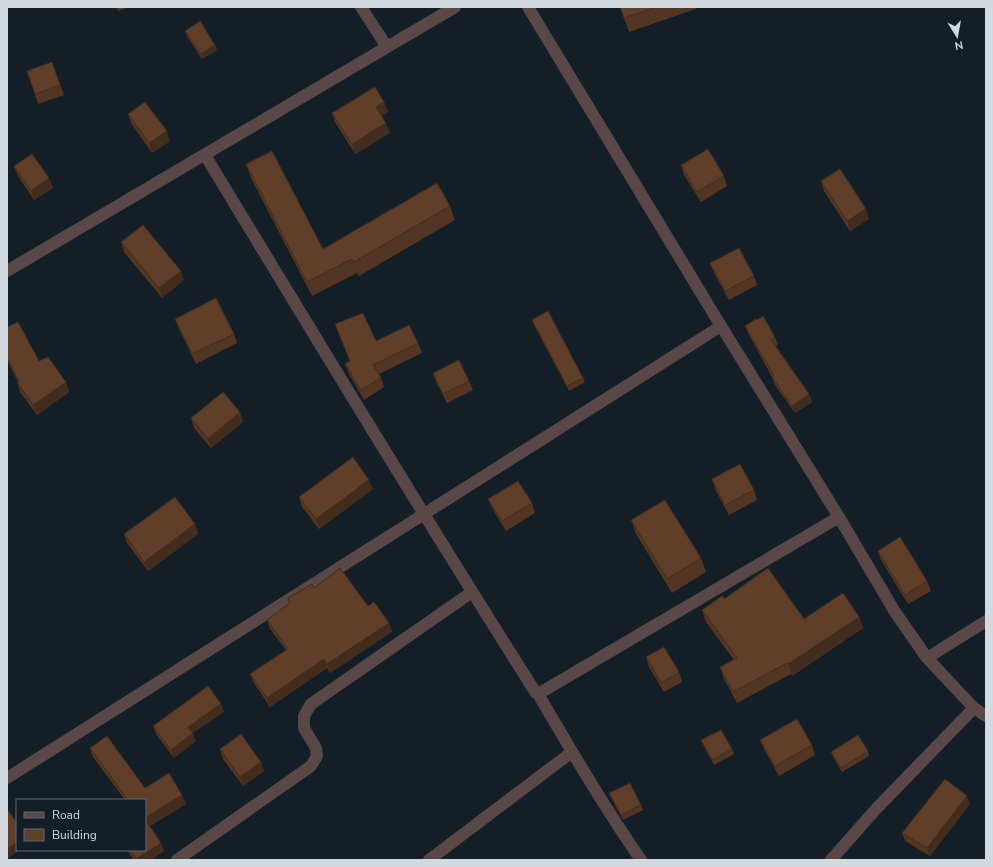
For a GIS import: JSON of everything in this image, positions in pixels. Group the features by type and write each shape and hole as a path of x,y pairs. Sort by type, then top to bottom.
{"street":[{"path":"361,7 387,47"},
{"path":"7,271 455,7"},
{"path":"528,7 721,326 839,517 895,612 927,658 974,708 986,716"},
{"path":"205,154 324,352 472,592 538,694 572,752 641,860"},
{"path":"7,778 721,326"},
{"path":"538,694 839,517"},
{"path":"177,860 311,766 317,756 316,748 304,728 304,716 311,704 472,592"},
{"path":"927,658 986,621"},
{"path":"831,860 876,809 974,708"},
{"path":"429,860 572,752"}],"building":[{"path":"620,7 657,7 624,18"},
{"path":"200,21 215,45 201,54 185,31"},
{"path":"52,62 60,85 35,94 27,71"},
{"path":"375,87 384,102 376,107 386,123 352,144 332,113"},
{"path":"145,102 167,131 149,143 128,114"},
{"path":"708,149 724,176 697,192 681,165"},
{"path":"272,151 323,249 437,183 450,206 354,262 352,259 307,282 246,164"},
{"path":"32,154 49,178 31,191 14,166"},
{"path":"840,169 866,209 847,221 821,181"},
{"path":"143,225 181,271 159,288 121,242"},
{"path":"739,248 754,276 725,291 710,263"},
{"path":"216,298 234,334 192,354 175,319"},
{"path":"548,311 583,378 567,386 532,320"},
{"path":"363,313 376,341 409,325 418,343 373,365 381,378 361,390 345,364 350,361 335,324"},
{"path":"763,316 775,337 771,340 809,394 792,406 772,377 774,376 745,326"},
{"path":"18,322 39,361 48,357 66,382 33,405 17,382 19,381 7,357 7,327"},
{"path":"459,360 469,381 443,394 433,373"},
{"path":"223,392 240,412 208,439 191,418"},
{"path":"353,457 369,480 316,519 299,497"},
{"path":"740,464 754,490 725,505 712,479"},
{"path":"518,481 532,503 502,521 488,499"},
{"path":"175,497 195,524 144,562 124,534"},
{"path":"665,500 701,558 667,579 631,520"},
{"path":"900,537 927,581 905,595 878,551"},
{"path":"340,568 368,606 374,602 389,623 327,664 324,659 267,698 250,674 288,649 267,620 290,603 288,598 312,584 314,588"},
{"path":"768,568 804,619 843,593 859,617 788,664 787,663 733,692 720,667 737,658 702,610 722,596 724,599"},
{"path":"664,647 679,672 661,683 646,657"},
{"path":"208,686 221,704 188,727 193,733 171,750 153,726"},
{"path":"797,719 812,745 775,766 760,740"},
{"path":"721,730 732,749 712,760 701,740"},
{"path":"241,734 261,762 240,777 220,749"},
{"path":"858,735 868,751 841,768 831,752"},
{"path":"107,736 145,788 169,773 182,795 146,817 146,799 127,799 90,748"},
{"path":"945,779 967,796 927,848 902,833"},
{"path":"630,783 641,805 621,815 609,793"},
{"path":"7,809 16,822 16,843 7,849"},
{"path":"146,820 161,843 136,859 131,851 146,851"}]}
